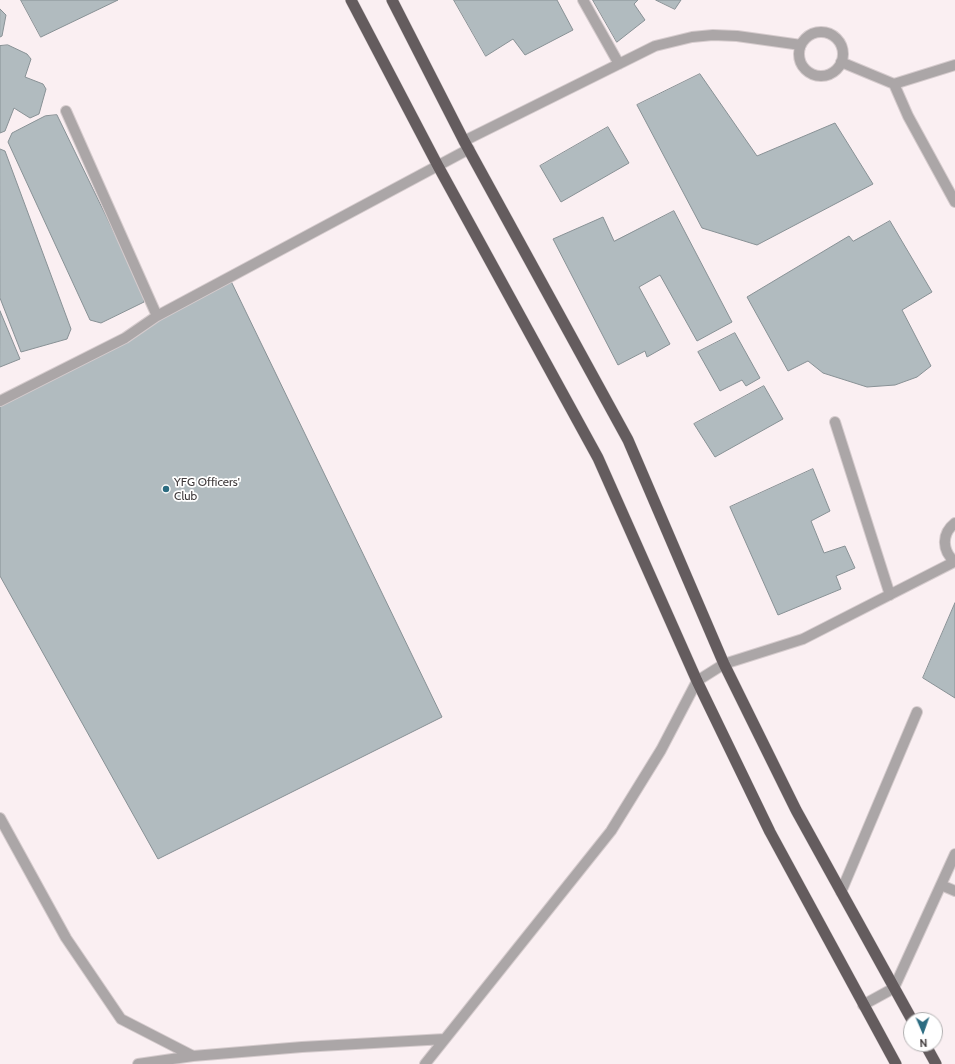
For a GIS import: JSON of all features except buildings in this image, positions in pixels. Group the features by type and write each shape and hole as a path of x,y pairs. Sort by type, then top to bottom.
{"highway":[{"path":"351,0 438,166 598,458 697,681 770,832 896,1064"},
{"path":"392,0 467,145 628,440 724,664 796,810 908,1012"},
{"path":"929,1052 936,1064"}],"street":[{"path":"583,0 619,64"},
{"path":"818,32 832,35 841,45 843,52 841,62 836,70 830,74 823,76 815,75 803,66 800,59 801,45 805,39 818,32"},
{"path":"0,401 124,338 157,316 438,166 467,145 655,46 692,37 713,35 737,36 801,45"},
{"path":"841,62 894,84 955,65"},
{"path":"894,84 908,116 955,202"},
{"path":"66,111 157,316"},
{"path":"836,422 890,595"},
{"path":"425,1064 610,831 661,750 697,681 724,664 803,639 955,562 949,557 944,545 948,529 955,524"},
{"path":"841,892 917,712"},
{"path":"0,818 66,938 121,1019 193,1056"},
{"path":"864,1005 894,988 955,854"},
{"path":"941,885 955,890"},
{"path":"138,1064 193,1056 302,1046 445,1039"}],"place":[{"name":"YFG Officers' Club","path":"166,489"}]}
